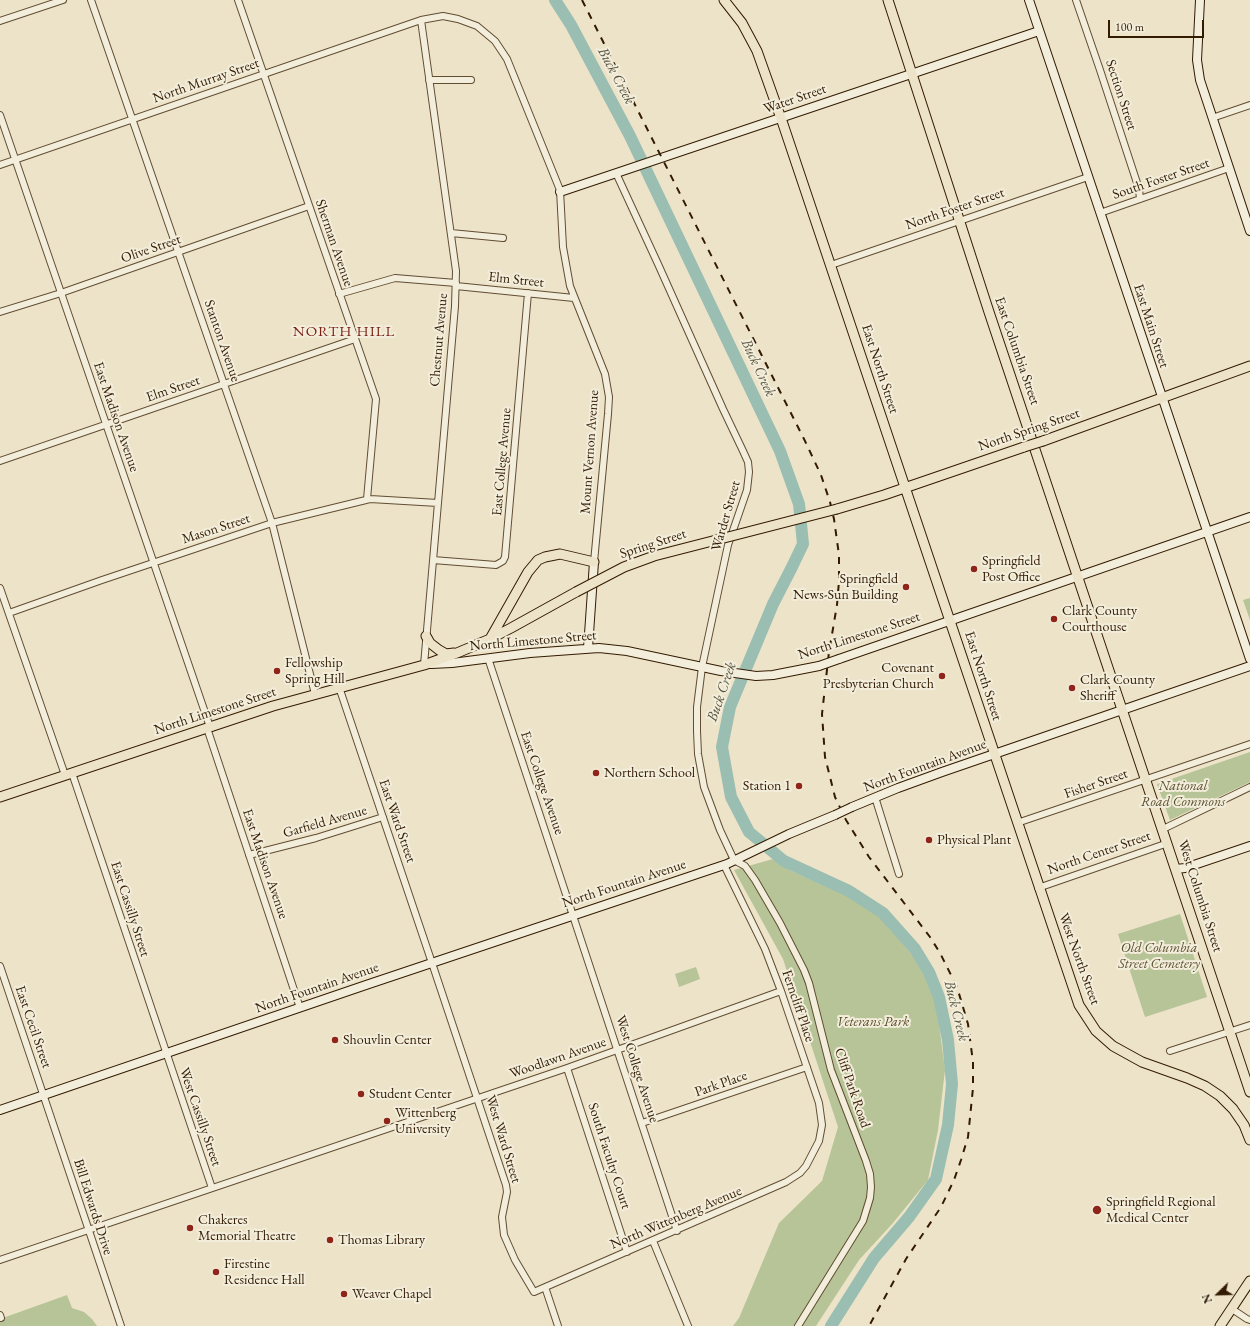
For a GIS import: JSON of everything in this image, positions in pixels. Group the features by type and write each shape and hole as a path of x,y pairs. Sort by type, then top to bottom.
{"main road":[{"name":"East North Street","path":"724,0 742,23 754,45 781,117 994,754"},
{"name":"East Columbia Street","path":"888,3 989,312 1123,710"},
{"name":"North Spring Street","path":"905,487 1044,441 1250,366"},
{"name":"Spring Street","path":"424,665 490,639 624,567 654,556 838,509 905,487"},
{"path":"490,639 528,572 538,560 560,554 594,562"},
{"path":"426,636 430,642 446,654 457,653"},
{"name":"North Limestone Street","path":"0,797 315,694 424,665"},
{"name":"West Columbia Street","path":"1123,710 1250,1092"},
{"name":"West North Street","path":"994,754 1038,888 1079,1005 1096,1031 1113,1046 1142,1062 1187,1078 1205,1086 1220,1096 1233,1109 1244,1126 1250,1140"},
{"path":"1220,1326 1250,1281"}],"street":[{"path":"0,21 63,0"},
{"name":"Stanton Avenue","path":"91,0 272,524 315,694"},
{"name":"Sherman Avenue","path":"238,0 376,400 367,499"},
{"name":"Section Street","path":"1076,0 1137,182 1140,199"},
{"path":"1200,0 1197,47 1198,71 1212,118 1250,231"},
{"name":"East Main Street","path":"1032,1 1039,31 1250,659"},
{"name":"North Murray Street","path":"0,164 429,18 443,16 458,19 477,26 495,41 502,50 516,80"},
{"name":"Chestnut Avenue","path":"421,20 456,271 455,306 424,665"},
{"name":"Water Street","path":"560,192 1039,31"},
{"path":"429,80 471,80"},
{"name":"Mount Vernon Avenue","path":"516,80 560,192 563,247 566,268 574,298 605,374 608,397 608,414 594,562 588,648"},
{"path":"1212,118 1250,105"},
{"name":"East Madison Avenue","path":"0,115 153,563 300,1008"},
{"name":"South Foster Street","path":"1100,213 1229,168"},
{"name":"Warder Street","path":"620,172 658,264 748,462 749,479 747,490 728,545 702,667 697,707 698,754 700,769 709,803 734,860"},
{"name":"North Foster Street","path":"830,265 1088,177"},
{"name":"Olive Street","path":"0,312 61,293 309,206"},
{"path":"451,233 503,238"},
{"name":"Elm Street","path":"339,294 395,278 574,298"},
{"name":"East College Avenue","path":"433,560 496,564 505,557 528,293"},
{"name":"Elm Street","path":"0,461 354,339"},
{"name":"Mason Street","path":"9,613 153,563 272,524 367,499 438,503"},
{"name":"North Limestone Street","path":"424,665 530,653 575,651 588,648 599,648 627,651 721,671 756,676 772,676 819,666 1250,517"},
{"name":"East Cassilly Street","path":"0,588 68,774 166,1053"},
{"name":"East College Avenue","path":"488,658 573,915"},
{"name":"North Fountain Avenue","path":"0,1110 724,865 789,834 899,787 1250,666"},
{"name":"East Ward Street","path":"339,687 432,963"},
{"name":"Fisher Street","path":"1017,823 1250,744"},
{"path":"1163,829 1250,787"},
{"path":"875,797 899,874"},
{"name":"Garfield Avenue","path":"249,855 316,838 383,817"},
{"name":"North Center Street","path":"1038,888 1168,843"},
{"path":"1176,869 1185,868 1250,846"},
{"name":"Cliff Park Road","path":"734,860 745,866 756,880 804,970 809,983 833,1076 870,1174 870,1198 863,1221 798,1326"},
{"name":"Ferncliff Place","path":"724,865 765,949 781,991 819,1103 822,1125 819,1140 810,1160"},
{"name":"West College Avenue","path":"573,915 677,1230"},
{"name":"West Ward Street","path":"432,963 506,1184 507,1192 502,1217 502,1227 505,1239 515,1260 534,1292 545,1287"},
{"name":"East Cecil Street","path":"0,966 3,986 43,1095"},
{"name":"Woodlawn Avenue","path":"212,1188 567,1068 781,991"},
{"path":"1170,1051 1250,1025"},
{"name":"West Cassilly Street","path":"166,1053 212,1188"},
{"name":"Park Place","path":"642,1124 807,1067"},
{"name":"South Faculty Court","path":"567,1068 627,1252"},
{"name":"Bill Edwards Drive","path":"43,1095 121,1326"},
{"name":"North Wittenberg Avenue","path":"545,1287 786,1182 800,1173 810,1160"},
{"path":"0,1260 212,1188"},
{"path":"653,1241 688,1326"},
{"path":"545,1287 558,1326"},
{"path":"1232,1309 1250,1320"}],"green space":[{"path":"1250,598 1250,620 1243,600"},
{"name":"National Road Commons","path":"1250,752 1250,782 1170,820 1157,784"},
{"name":"Veterans Park","path":"773,859 789,870 847,896 879,915 913,956 927,978 937,1009 945,1070 938,1130 928,1180 893,1223 859,1260 816,1326 733,1326 739,1318 779,1223 822,1181 838,1127 783,959 734,870"},
{"name":"Old Columbia Street Cemetery","path":"1180,914 1207,997 1145,1017 1118,934"},
{"path":"696,967 700,979 679,987 675,974"},
{"path":"67,1295 72,1308 84,1312 97,1326 0,1326 0,1319"}],"waterway":[{"name":"Buck Creek","path":"555,0 571,25 630,136 780,451 799,504 803,544 773,604 730,707 722,747 731,797 749,832 784,861 849,891 883,913 915,949 929,972 939,997 948,1040 952,1084 948,1125 936,1179 909,1217 874,1258 831,1326"}],"railway":[{"path":"582,0 821,475 834,519 839,555 837,605 829,652 822,714 825,757 835,797 846,820 869,857 930,937 940,953 957,987 968,1024 973,1062 973,1088 968,1137 961,1160 954,1180 941,1207 906,1259 869,1326"}],"place":[{"name":"Springfield Post Office","path":"974,569"},
{"name":"Springfield News-Sun Building","path":"906,587"},
{"name":"Clark County Courthouse","path":"1054,619"},
{"name":"Fellowship Spring Hill","path":"277,671"},
{"name":"Covenant Presbyterian Church","path":"942,676"},
{"name":"Clark County Sheriff","path":"1072,688"},
{"name":"Northern School","path":"596,773"},
{"name":"Station 1","path":"799,786"},
{"name":"Physical Plant","path":"929,840"},
{"name":"Shouvlin Center","path":"335,1040"},
{"name":"Student Center","path":"361,1094"},
{"name":"Wittenberg University","path":"387,1121"},
{"name":"Springfield Regional Medical Center","path":"1097,1210"},
{"name":"Chakeres Memorial Theatre","path":"190,1228"},
{"name":"Thomas Library","path":"330,1240"},
{"name":"Firestine Residence Hall","path":"216,1272"},
{"name":"Weaver Chapel","path":"344,1294"}],"district":[{"name":"NORTH HILL","path":"344,332"}]}
